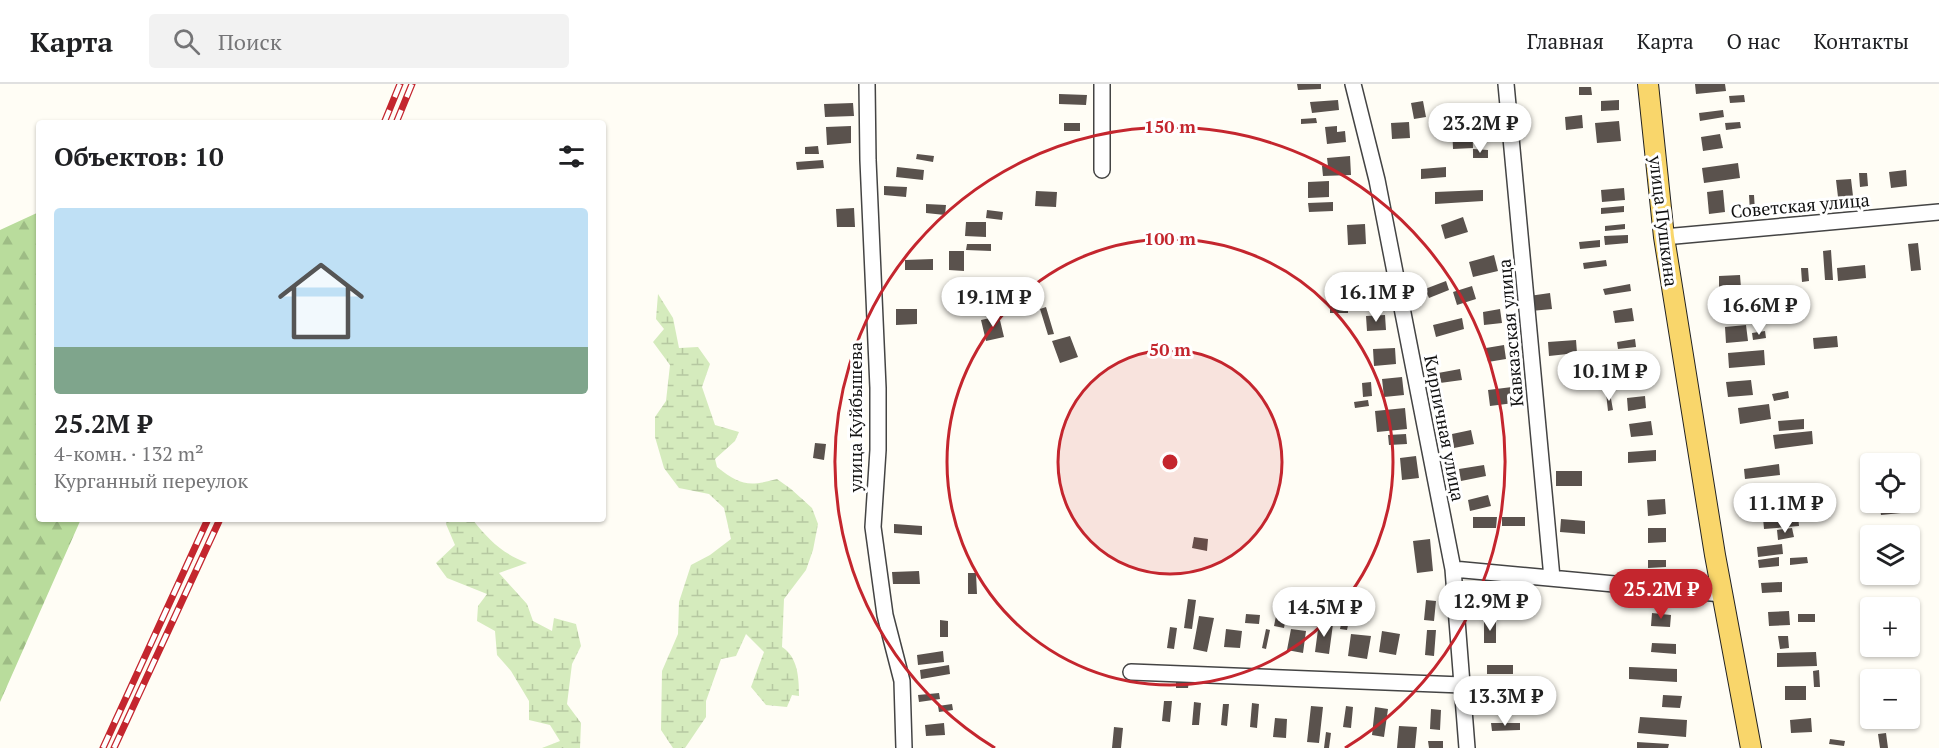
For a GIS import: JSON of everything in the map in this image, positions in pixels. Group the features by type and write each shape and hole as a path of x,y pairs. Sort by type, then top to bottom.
{"main road":[{"name":"улица Пушкина","path":"1648,84 1664,237 1722,594 1751,748"}],"street":[{"name":"улица Куйбышева","path":"867,84 878,398 878,450 873,527 885,615 902,681 904,748"},
{"path":"1102,84 1102,170"},
{"name":"Кирпичная улица","path":"1353,84 1377,180 1452,569 1467,748"},
{"name":"Кавказская улица","path":"1506,84 1552,578"},
{"name":"Советская улица","path":"1664,237 1939,212"},
{"path":"1452,569 1722,594"},
{"path":"1131,672 1462,685"}],"green space":[{"path":"36,213 36,522 80,522 0,702 0,230"},
{"path":"658,294 673,318 679,348 698,347 710,364 702,387 715,425 739,432 735,441 715,459 717,467 732,478 745,483 777,479 812,508 818,524 806,570 784,599 782,647 794,662 798,675 799,696 792,695 787,707 766,705 751,687 764,652 746,634 736,656 721,659 706,701 706,717 685,748 673,748 661,730 662,671 678,634 679,602 691,565 710,555 731,539 724,508 709,494 679,488 664,468 655,437 655,417 666,401 670,365 653,342 664,329 656,319"},
{"path":"446,522 474,522 496,545 527,563 499,573 527,604 533,621 552,631 554,618 576,624 581,646 572,664 567,704 581,723 580,748 542,748 560,741 550,725 529,720 529,701 511,671 497,655 495,631 477,621 478,606 487,594 447,578 436,563 455,545"}],"building":[{"path":"1297,84 1321,84 1321,89 1298,90"},
{"path":"1695,84 1725,84 1726,91 1696,94"},
{"path":"1579,87 1591,87 1592,95 1579,95"},
{"path":"1059,94 1087,95 1086,105 1059,104"},
{"path":"1744,95 1745,102 1730,103 1729,96"},
{"path":"1338,100 1339,110 1312,113 1310,102"},
{"path":"1619,100 1619,110 1601,111 1601,101"},
{"path":"1423,101 1426,117 1414,119 1411,103"},
{"path":"853,103 854,116 825,117 824,104"},
{"path":"1723,110 1724,117 1700,121 1699,113"},
{"path":"1582,115 1583,128 1566,130 1565,117"},
{"path":"1316,118 1317,123 1301,124 1301,119"},
{"path":"1619,121 1621,141 1597,143 1595,123"},
{"path":"1409,122 1410,138 1392,139 1391,123"},
{"path":"1472,122 1473,148 1453,149 1452,123"},
{"path":"1740,122 1741,128 1726,130 1725,123"},
{"path":"1064,123 1080,123 1080,131 1064,131"},
{"path":"851,126 851,143 827,145 826,127"},
{"path":"1337,126 1337,132 1345,131 1346,142 1327,144 1325,127"},
{"path":"1720,134 1723,148 1703,151 1701,137"},
{"path":"818,146 819,154 805,154 805,147"},
{"path":"1473,149 1488,150 1488,158 1473,158"},
{"path":"917,154 934,156 933,162 916,159"},
{"path":"1350,156 1351,175 1323,176 1322,166 1328,166 1327,158"},
{"path":"823,160 824,168 797,170 796,162"},
{"path":"1738,163 1740,178 1704,183 1702,168"},
{"path":"897,167 924,170 923,180 896,177"},
{"path":"1446,167 1446,177 1421,179 1421,169"},
{"path":"1906,170 1907,186 1891,188 1889,172"},
{"path":"1859,173 1867,173 1868,186 1860,187"},
{"path":"1851,179 1853,196 1838,197 1836,180"},
{"path":"1329,181 1329,197 1308,198 1308,182"},
{"path":"884,186 907,187 906,197 884,195"},
{"path":"1624,188 1625,200 1602,202 1601,190"},
{"path":"1483,190 1483,201 1435,204 1435,192"},
{"path":"1723,190 1725,212 1709,214 1707,192"},
{"path":"1036,191 1057,192 1056,207 1035,206"},
{"path":"1749,195 1754,195 1755,211 1750,212"},
{"path":"1333,202 1333,211 1309,212 1308,203"},
{"path":"926,204 946,205 945,215 926,213"},
{"path":"1624,206 1624,212 1601,214 1601,208"},
{"path":"854,208 855,227 837,227 836,209"},
{"path":"987,210 1003,212 1002,220 986,218"},
{"path":"1463,217 1468,232 1445,239 1441,225"},
{"path":"966,222 986,222 986,237 965,236"},
{"path":"1365,224 1366,244 1348,245 1347,225"},
{"path":"1625,224 1625,229 1605,231 1605,226"},
{"path":"1628,235 1628,243 1605,245 1604,236"},
{"path":"1600,240 1600,247 1580,249 1579,242"},
{"path":"1918,243 1921,270 1911,271 1908,244"},
{"path":"967,244 991,244 991,251 966,250"},
{"path":"1831,250 1833,280 1825,280 1823,251"},
{"path":"949,251 964,251 964,271 949,270"},
{"path":"1494,255 1498,271 1473,277 1469,262"},
{"path":"933,259 933,270 905,270 905,260"},
{"path":"1606,260 1607,266 1584,269 1583,263"},
{"path":"1865,265 1866,278 1838,281 1837,268"},
{"path":"1801,268 1808,268 1809,281 1802,282"},
{"path":"1372,273 1373,280 1379,280 1380,296 1331,299 1331,289 1359,288 1358,274"},
{"path":"1740,275 1741,288 1719,289 1719,276"},
{"path":"1446,281 1449,290 1429,298 1425,289"},
{"path":"1630,284 1631,291 1605,295 1603,289"},
{"path":"1472,286 1476,299 1457,305 1453,292"},
{"path":"1550,293 1552,309 1531,311 1529,296"},
{"path":"961,295 962,299 947,301 947,297"},
{"path":"1748,299 1749,313 1723,316 1722,302"},
{"path":"1330,304 1348,304 1348,313 1330,313"},
{"path":"1046,307 1054,334 1048,335 1040,309"},
{"path":"1632,308 1634,321 1615,323 1613,311"},
{"path":"896,309 917,309 917,324 896,325"},
{"path":"1500,309 1502,323 1484,325 1483,312"},
{"path":"1385,315 1386,330 1367,331 1366,316"},
{"path":"999,316 1004,337 986,341 981,320"},
{"path":"1462,318 1464,329 1436,337 1433,325"},
{"path":"1746,325 1748,341 1726,343 1725,327"},
{"path":"1765,331 1766,338 1753,340 1752,333"},
{"path":"1070,336 1078,357 1060,363 1052,341"},
{"path":"1837,336 1838,347 1814,349 1813,338"},
{"path":"1635,339 1636,347 1618,349 1617,342"},
{"path":"1576,340 1577,353 1549,356 1548,342"},
{"path":"1504,345 1506,359 1488,362 1486,348"},
{"path":"1395,348 1396,364 1374,366 1373,349"},
{"path":"1764,350 1765,365 1729,368 1728,353"},
{"path":"1460,369 1462,380 1440,383 1438,373"},
{"path":"1636,372 1637,379 1613,383 1612,376"},
{"path":"1402,377 1404,395 1384,397 1382,379"},
{"path":"1751,380 1753,395 1728,397 1726,382"},
{"path":"1371,382 1372,396 1363,397 1362,383"},
{"path":"1512,387 1514,403 1490,406 1488,390"},
{"path":"1788,391 1789,398 1774,401 1772,394"},
{"path":"1606,393 1610,393 1613,410 1608,411"},
{"path":"1645,396 1646,408 1628,411 1627,398"},
{"path":"1368,400 1369,406 1355,408 1354,402"},
{"path":"1769,404 1771,419 1740,424 1738,408"},
{"path":"1405,408 1407,429 1377,432 1375,411"},
{"path":"1804,419 1804,429 1779,431 1778,421"},
{"path":"1651,421 1653,435 1631,437 1629,424"},
{"path":"1471,430 1474,444 1454,448 1452,434"},
{"path":"1812,431 1813,444 1775,449 1773,435"},
{"path":"1406,434 1407,444 1389,445 1388,435"},
{"path":"815,443 826,444 824,460 813,458"},
{"path":"1656,450 1656,461 1628,463 1628,452"},
{"path":"1416,456 1419,478 1402,480 1400,458"},
{"path":"1779,464 1780,475 1745,479 1744,469"},
{"path":"1484,465 1486,476 1461,481 1459,469"},
{"path":"1556,471 1582,471 1582,486 1556,486"},
{"path":"1786,488 1787,501 1751,505 1749,492"},
{"path":"1488,495 1491,506 1470,511 1468,500"},
{"path":"1665,499 1666,514 1648,516 1647,500"},
{"path":"1798,515 1799,526 1764,529 1763,518"},
{"path":"1473,517 1497,517 1496,528 1473,528"},
{"path":"1502,517 1525,517 1525,526 1502,526"},
{"path":"1561,519 1585,521 1585,534 1560,532"},
{"path":"894,524 922,526 922,535 894,533"},
{"path":"1648,528 1666,528 1666,542 1648,543"},
{"path":"1792,528 1794,537 1778,540 1777,530"},
{"path":"1194,537 1208,539 1207,551 1192,548"},
{"path":"1430,539 1433,571 1417,573 1413,541"},
{"path":"1782,544 1783,554 1758,557 1757,547"},
{"path":"1779,557 1779,566 1759,568 1758,560"},
{"path":"1807,557 1808,563 1790,565 1790,558"},
{"path":"1648,560 1666,560 1666,567 1648,568"},
{"path":"919,571 920,584 893,584 892,572"},
{"path":"968,573 976,573 977,594 968,594"},
{"path":"1782,582 1782,592 1762,593 1761,583"},
{"path":"1480,595 1503,595 1503,615 1480,615"},
{"path":"1188,599 1196,600 1192,629 1184,628"},
{"path":"1426,600 1436,601 1434,621 1424,620"},
{"path":"1278,606 1288,608 1284,628 1274,626"},
{"path":"1789,611 1790,625 1769,626 1768,612"},
{"path":"1652,613 1671,615 1670,627 1651,626"},
{"path":"1246,614 1260,615 1259,624 1245,623"},
{"path":"1798,614 1815,614 1815,622 1798,622"},
{"path":"1343,615 1350,616 1347,630 1340,629"},
{"path":"1199,616 1214,618 1207,652 1193,649"},
{"path":"940,620 948,621 948,637 940,637"},
{"path":"1319,622 1333,624 1329,654 1315,652"},
{"path":"1484,622 1496,622 1496,643 1484,643"},
{"path":"1170,627 1177,628 1174,649 1167,648"},
{"path":"1226,629 1242,631 1240,648 1224,647"},
{"path":"1266,629 1270,630 1266,649 1262,648"},
{"path":"1291,629 1306,631 1303,653 1287,650"},
{"path":"1427,630 1436,630 1434,656 1425,655"},
{"path":"1382,631 1400,634 1396,655 1379,652"},
{"path":"1351,634 1371,636 1367,659 1348,656"},
{"path":"1778,636 1788,636 1789,648 1780,649"},
{"path":"1652,643 1676,644 1676,654 1651,652"},
{"path":"943,651 944,662 918,665 917,655"},
{"path":"1816,652 1817,666 1777,667 1777,653"},
{"path":"949,665 950,674 921,679 920,670"},
{"path":"1487,665 1513,665 1513,674 1487,674"},
{"path":"1629,667 1677,669 1677,682 1629,679"},
{"path":"1819,670 1820,687 1814,687 1813,671"},
{"path":"1176,680 1189,681 1188,688 1176,688"},
{"path":"1785,686 1806,686 1806,700 1785,700"},
{"path":"1489,692 1522,693 1522,706 1489,705"},
{"path":"939,693 940,699 919,702 918,695"},
{"path":"1663,695 1682,696 1680,708 1662,707"},
{"path":"1164,701 1172,701 1170,722 1162,721"},
{"path":"1194,702 1201,703 1199,725 1192,725"},
{"path":"1252,703 1259,704 1257,728 1250,727"},
{"path":"952,704 953,710 939,712 938,706"},
{"path":"1223,704 1229,704 1227,726 1221,725"},
{"path":"1311,706 1323,707 1319,743 1307,742"},
{"path":"1346,706 1353,707 1351,728 1343,727"},
{"path":"1375,707 1388,709 1384,737 1372,735"},
{"path":"1431,709 1441,710 1440,730 1430,729"},
{"path":"1640,717 1687,720 1686,737 1638,733"},
{"path":"1275,718 1287,719 1286,738 1273,737"},
{"path":"1811,718 1812,732 1791,733 1790,720"},
{"path":"944,723 945,735 926,736 925,725"},
{"path":"1491,723 1520,723 1520,730 1492,731"},
{"path":"1399,726 1417,727 1415,748 1397,748"},
{"path":"1114,727 1123,728 1121,748 1112,748"},
{"path":"1326,732 1331,733 1329,748 1324,748"},
{"path":"1886,733 1888,748 1880,748 1878,734"},
{"path":"1830,739 1845,741 1844,746 1829,744"},
{"path":"1428,741 1443,741 1443,748 1429,748"},
{"path":"1637,742 1669,744 1668,748 1637,748"}],"railway":[{"path":"385,120 400,84"},
{"path":"397,120 412,84"},
{"path":"103,748 207,522"},
{"path":"114,748 219,522"}]}
